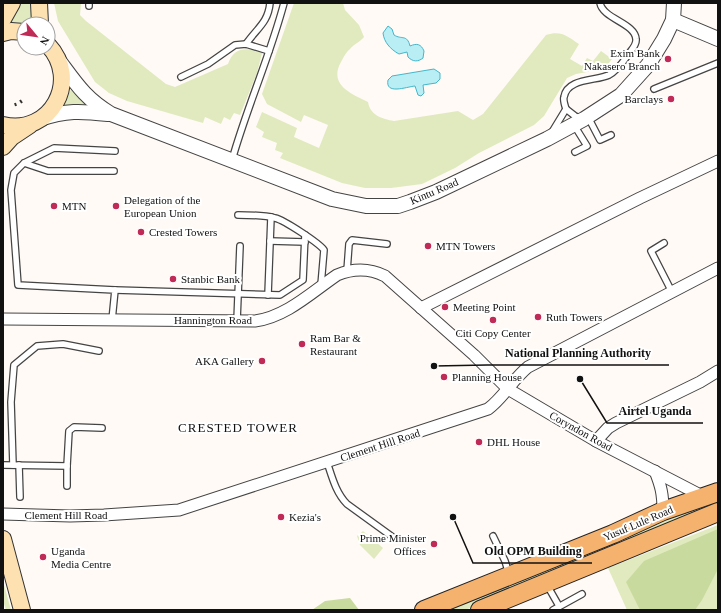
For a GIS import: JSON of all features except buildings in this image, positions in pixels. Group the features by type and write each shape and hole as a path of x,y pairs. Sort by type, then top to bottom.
{"main road":[{"path":"3,19 12,3"},
{"path":"39,3 40,16"},
{"path":"3,33 16,31"},
{"path":"3,147 12,137 37,122 54,107 61,90 62,80 60,62 56,55"},
{"path":"3,126 14,127 37,122"},
{"name":"Yusuf Lule Road","path":"424,610 613,534 663,511 711,494"},
{"name":"Yusuf Lule Road","path":"480,610 718,512"},
{"path":"613,534 622,551"},
{"path":"3,539 22,610"}],"street":[{"name":"Kintu Road","path":"60,62 87,97 96,105 111,114 332,199 366,206 398,206 436,192 547,139 582,120 621,95 648,65 664,39 673,20 674,3"},
{"path":"673,20 718,39"},
{"path":"37,122 55,114 70,111 111,114"},
{"path":"421,308 640,198 718,161"},
{"name":"Clement Hill Road","path":"3,514 70,516 179,510 488,409 496,404 520,373 528,367 718,268"},
{"name":"Hannington Road","path":"3,319 255,321 270,318 296,304 337,274 357,269 370,270 385,276 474,355 508,389"},
{"path":"596,441 608,428 616,423 700,382 718,371"},
{"name":"Coryndon Road","path":"508,389 596,441 655,471"},
{"path":"655,471 711,494"},
{"path":"655,471 661,485 663,495 663,511"}],"lane":[{"path":"246,44 266,20 270,3"},
{"path":"232,161 241,128 269,51 284,3"},
{"path":"547,139 566,109 564,97 567,90 572,85 579,82 610,74 621,65 636,44 634,32 605,12 600,6 600,3"},
{"path":"181,77 208,64 236,45 246,44 269,51"},
{"path":"654,89 718,63"},
{"path":"566,109 582,120 600,140 611,135"},
{"path":"575,152 587,146 582,120"},
{"path":"115,151 54,148 24,163 14,173 11,190 18,285 115,290 283,295 303,280 305,235"},
{"path":"24,163 48,171 114,171"},
{"path":"238,214 271,217 280,220 322,246 324,250 321,286"},
{"path":"268,295 271,217"},
{"path":"347,271 350,244 352,240 387,244"},
{"path":"270,241 305,242"},
{"path":"664,243 651,250 672,292"},
{"path":"237,321 240,246"},
{"path":"112,320 115,290"},
{"path":"20,497 11,402 14,365 37,346 63,344 98,351"},
{"path":"67,486 69,431 74,427 102,428"},
{"path":"327,462 341,498 394,538"},
{"path":"3,465 67,466"},
{"path":"493,536 505,560 510,576"},
{"path":"546,583 559,606"},
{"path":"553,610 582,594"}],"green space":[{"path":"20,3 32,3 31,16 16,16 16,22 11,22"},
{"path":"54,3 81,3 80,15 86,21 166,84 175,87 228,64 237,51 246,49 262,53 257,73 240,115 234,113 230,120 224,117 221,124 205,117 203,123 127,101 109,93 95,82 58,21"},
{"path":"294,3 343,3 345,10 359,25 364,37 346,53 338,70 337,77 344,88 355,96 368,102 371,110 377,116 394,121 458,111 473,120 483,114 546,35 556,33 564,35 579,44 570,59 582,66 587,58 593,61 601,51 612,59 605,68 576,74 567,78 544,116 534,125 479,153 455,168 422,184 391,188 365,188 342,183 280,158 283,153 275,150 277,143 262,137 264,132 256,127 262,112 297,128 294,137 319,148 328,125 304,115 301,122 267,104 262,94"},
{"path":"72,87 86,105 62,109"},
{"path":"718,499 718,508 623,542 623,538"},
{"path":"718,525 718,610 627,610 608,568"},
{"path":"718,529 718,569 702,600 695,610 640,610 626,582 644,561"},
{"path":"363,531 383,548 374,559 360,545 357,536"},
{"path":"611,544 613,548 465,610 444,610"},
{"path":"3,581 11,610 6,610 3,601"},
{"path":"350,598 359,610 312,610 325,601"}],"water":[{"path":"388,26 392,29 394,35 406,39 410,46 417,44 422,47 424,51 423,58 414,61 408,57 407,52 399,54 390,48 383,33"},
{"path":"434,69 440,73 440,79 436,83 423,85 424,93 421,96 418,95 415,86 393,89 388,85 388,80 392,76"}],"place":[{"name":"Exim Bank Nakasero Branch","path":"668,59"},
{"name":"Barclays","path":"671,99"},
{"name":"MTN","path":"54,206"},
{"name":"Delegation of the European Union","path":"116,206"},
{"name":"Crested Towers","path":"141,232"},
{"name":"MTN Towers","path":"428,246"},
{"name":"Stanbic Bank","path":"173,279"},
{"name":"Meeting Point","path":"445,307"},
{"name":"Ruth Towers","path":"538,317"},
{"name":"Citi Copy Center","path":"493,320"},
{"name":"Ram Bar & Restaurant","path":"302,344"},
{"name":"AKA Gallery","path":"262,361"},
{"name":"National Planning Authority","path":"434,366"},
{"name":"Planning House","path":"444,377"},
{"name":"Airtel Uganda","path":"580,379"},
{"name":"DHL House","path":"479,442"},
{"name":"Kezia's","path":"281,517"},
{"name":"Old OPM Building","path":"453,517"},
{"name":"Prime Minister Offices","path":"434,544"},
{"name":"Uganda Media Centre","path":"43,557"}],"district":[{"name":"CRESTED TOWER","path":"238,427"}]}
